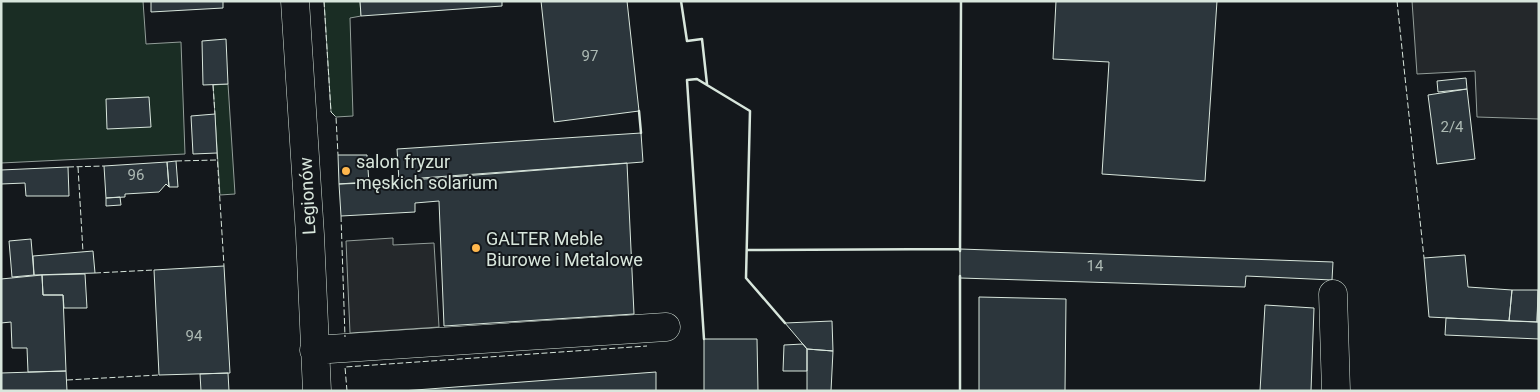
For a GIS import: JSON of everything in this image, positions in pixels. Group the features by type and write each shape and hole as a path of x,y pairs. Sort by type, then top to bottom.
{"street":[{"name":"Legionów","path":"295,1 310,235 316,391"},
{"path":"1333,294 1336,391"},
{"path":"314,350 666,327"}],"green space":[{"path":"1,1 143,1 146,44 181,42 185,154 1,163"},
{"path":"324,1 360,1 361,16 350,18 353,116 336,117 331,112"},
{"path":"228,84 235,194 220,195 213,85"}],"shaded area":[{"path":"1412,1 1539,1 1539,119 1477,117 1475,71 1417,74"},
{"path":"393,238 393,245 434,243 439,327 350,333 346,241"}],"building":[{"path":"151,1 223,1 223,8 151,12"},
{"path":"360,1 502,1 502,6 361,16"},
{"path":"541,1 627,1 639,111 554,122"},
{"path":"1056,1 1217,1 1205,181 1102,174 1109,62 1053,59"},
{"path":"226,39 228,84 203,85 202,41"},
{"path":"1466,78 1467,89 1438,92 1437,81"},
{"path":"1467,89 1475,159 1437,164 1428,95"},
{"path":"149,97 151,127 107,129 106,99"},
{"path":"215,114 217,153 193,154 191,116"},
{"path":"641,133 643,162 399,181 397,149"},
{"path":"338,155 367,155 369,183 339,184"},
{"path":"176,161 178,187 169,187 167,162"},
{"path":"167,162 169,187 166,184 159,192 125,194 125,197 106,198 104,166"},
{"path":"627,163 634,314 444,326 439,201 415,203 415,212 341,216 339,184"},
{"path":"68,167 69,196 26,196 25,183 1,184 1,170"},
{"path":"120,197 121,205 106,206 106,198"},
{"path":"31,239 34,275 12,277 9,241"},
{"path":"960,249 1333,262 1332,280 1246,276 1245,287 960,278"},
{"path":"93,251 95,273 34,275 33,256"},
{"path":"1465,255 1468,287 1512,290 1509,321 1429,317 1424,258"},
{"path":"224,266 230,373 159,375 154,270"},
{"path":"85,274 87,308 64,308 63,295 43,295 42,275"},
{"path":"42,275 43,295 63,295 66,371 28,372 27,348 12,348 11,322 1,323 1,279"},
{"path":"1539,276 1539,322 1537,322"},
{"path":"1512,290 1538,290 1537,322 1509,321"},
{"path":"979,297 1066,299 1065,391 979,391"},
{"path":"1265,305 1314,308 1311,391 1260,391"},
{"path":"1446,318 1539,322 1539,339 1445,335"},
{"path":"832,321 833,351 807,349 785,323"},
{"path":"704,339 757,339 758,391 704,391"},
{"path":"803,344 807,349 807,371 783,371 784,345"},
{"path":"807,349 833,351 831,391 807,391"},
{"path":"66,371 67,391 1,391 1,373"},
{"path":"656,372 656,391 402,391"},
{"path":"228,373 229,391 201,391 200,374"}],"fence":[{"path":"324,1 331,112 336,117 338,155"},
{"path":"1397,1 1424,258"},
{"path":"213,85 215,114"},
{"path":"217,153 224,266"},
{"path":"176,161 217,160"},
{"path":"68,167 104,166"},
{"path":"78,167 83,252"},
{"path":"341,216 345,337"},
{"path":"95,273 154,270"},
{"path":"347,391 345,367 647,346"},
{"path":"67,380 159,375"}],"wall":[{"path":"681,1 687,41 702,39 707,84"},
{"path":"960,251 961,1"},
{"path":"704,339 687,80 697,79 750,111 746,278 785,323"},
{"path":"639,111 641,133"},
{"path":"747,250 960,249"},
{"path":"960,276 960,391"}],"place":[{"name":"salon fryzur męskich solarium","path":"346,171"},
{"name":"GALTER Meble Biurowe i Metalowe","path":"476,248"}]}
